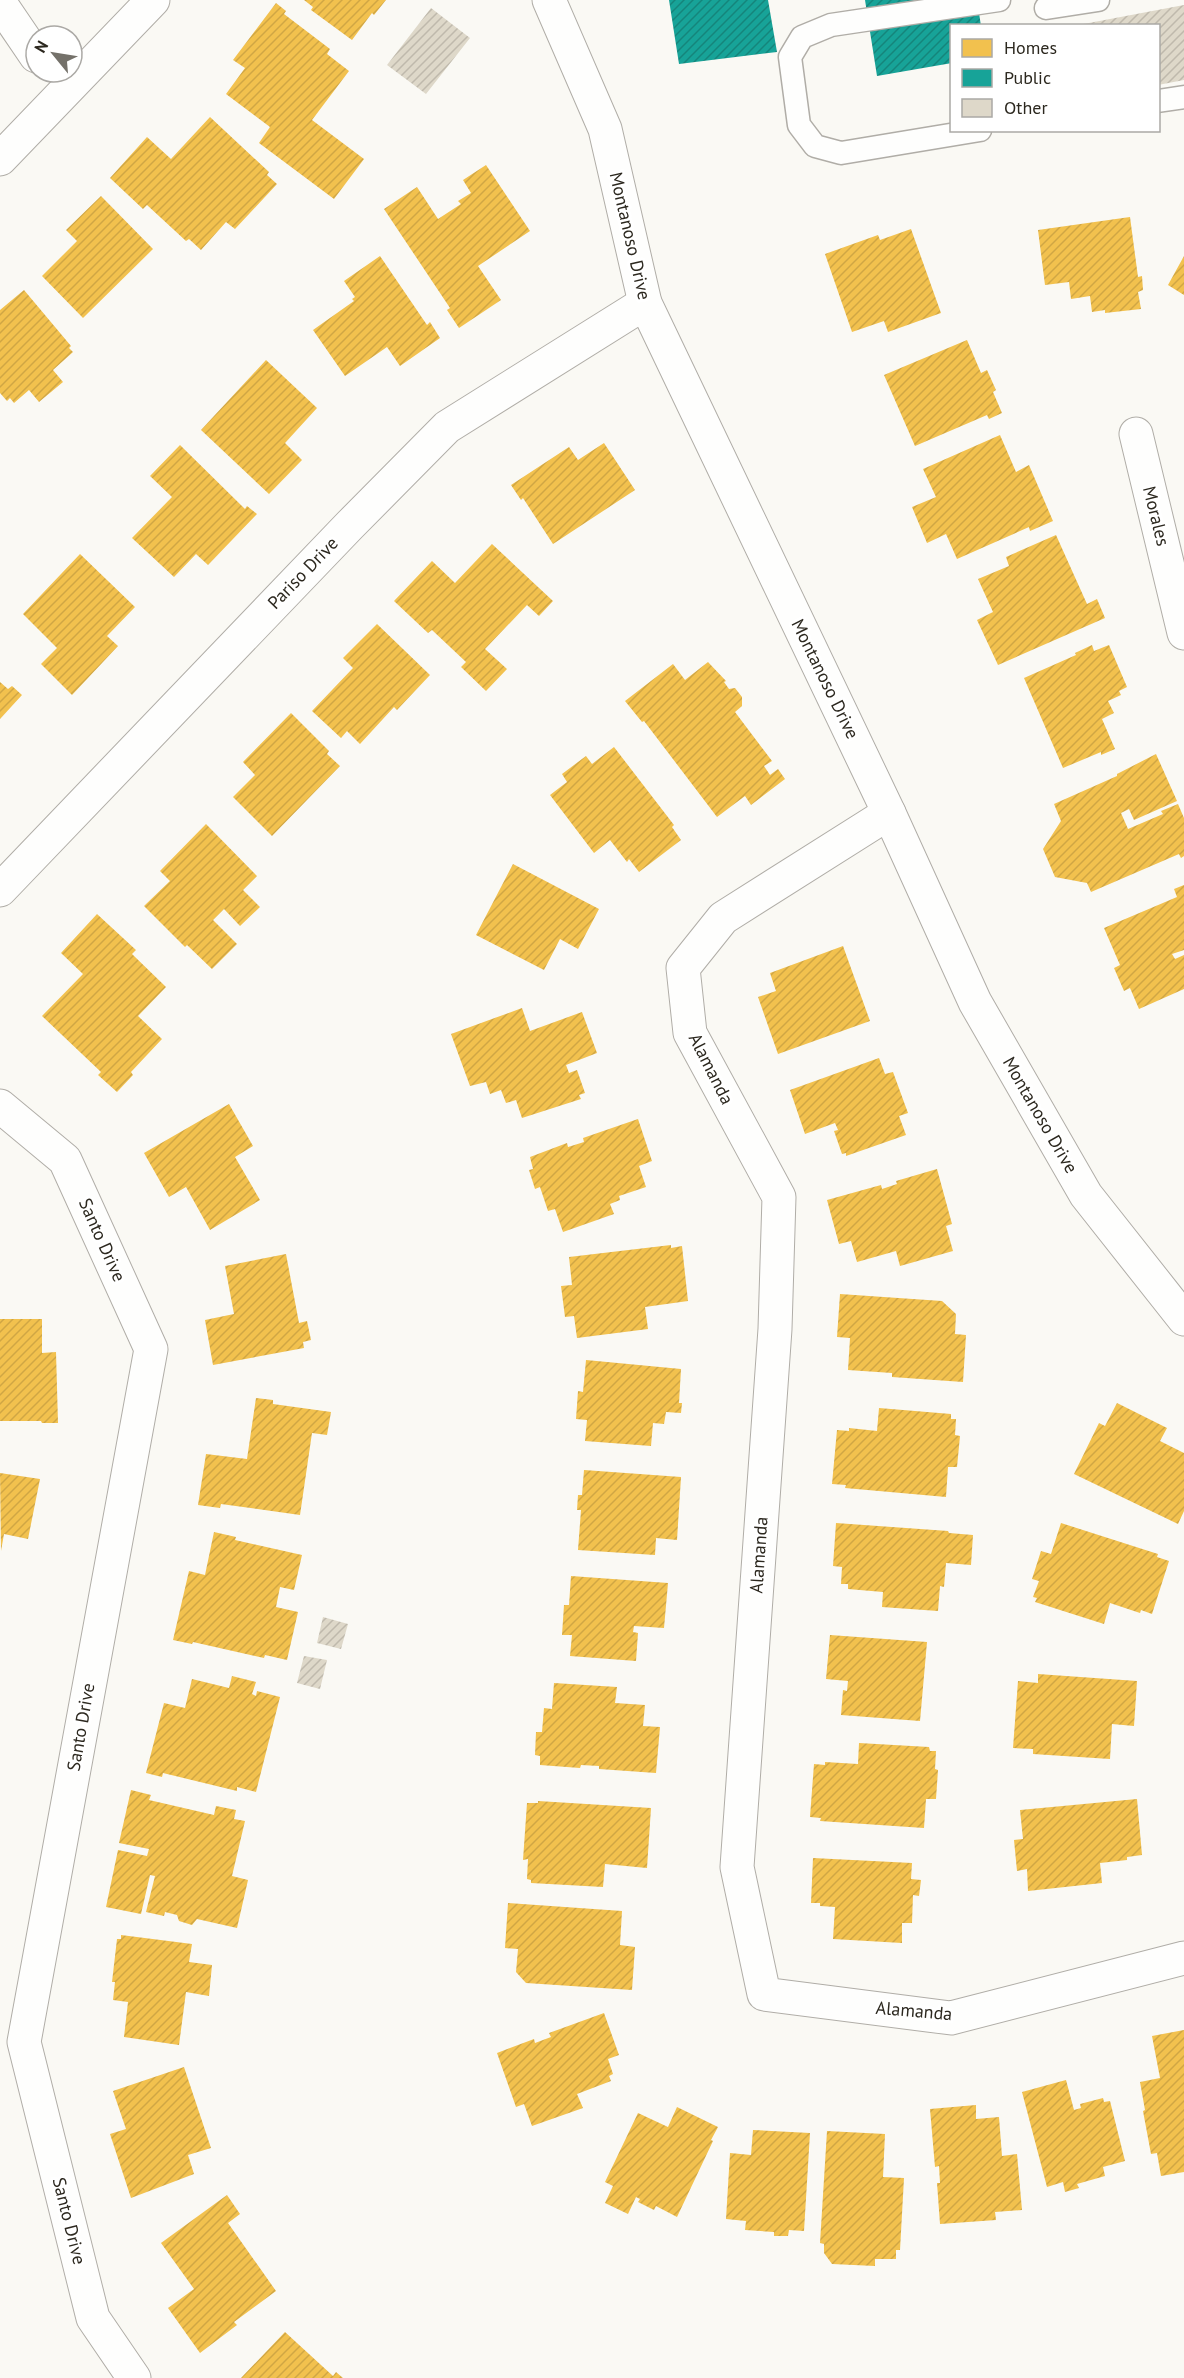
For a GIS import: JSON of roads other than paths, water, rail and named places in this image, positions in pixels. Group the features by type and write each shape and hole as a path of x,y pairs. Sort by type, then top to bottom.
{"street":[{"path":"84,59 153,0"},
{"name":"Montanoso Drive","path":"549,0 605,129 645,303 889,813 975,1002 1086,1195 1184,1319"},
{"path":"0,3 24,38"},
{"path":"0,159 55,84"},
{"name":"Pariso Drive","path":"0,890 447,427 645,303"},
{"name":"Morales","path":"1136,435 1184,633"},
{"name":"Alamanda","path":"889,813 723,918 683,968 690,1033 779,1197 775,1329 737,1867 764,1994 951,2018 1184,1958"},
{"name":"Santo Drive","path":"0,1106 65,1160 151,1349 24,2042 93,2318 134,2378"}],"lane":[{"path":"968,132 841,153 815,146 799,124 790,57 802,38 831,25 999,0"},
{"path":"1047,11 1098,0"},
{"path":"1160,101 1184,97"}]}
